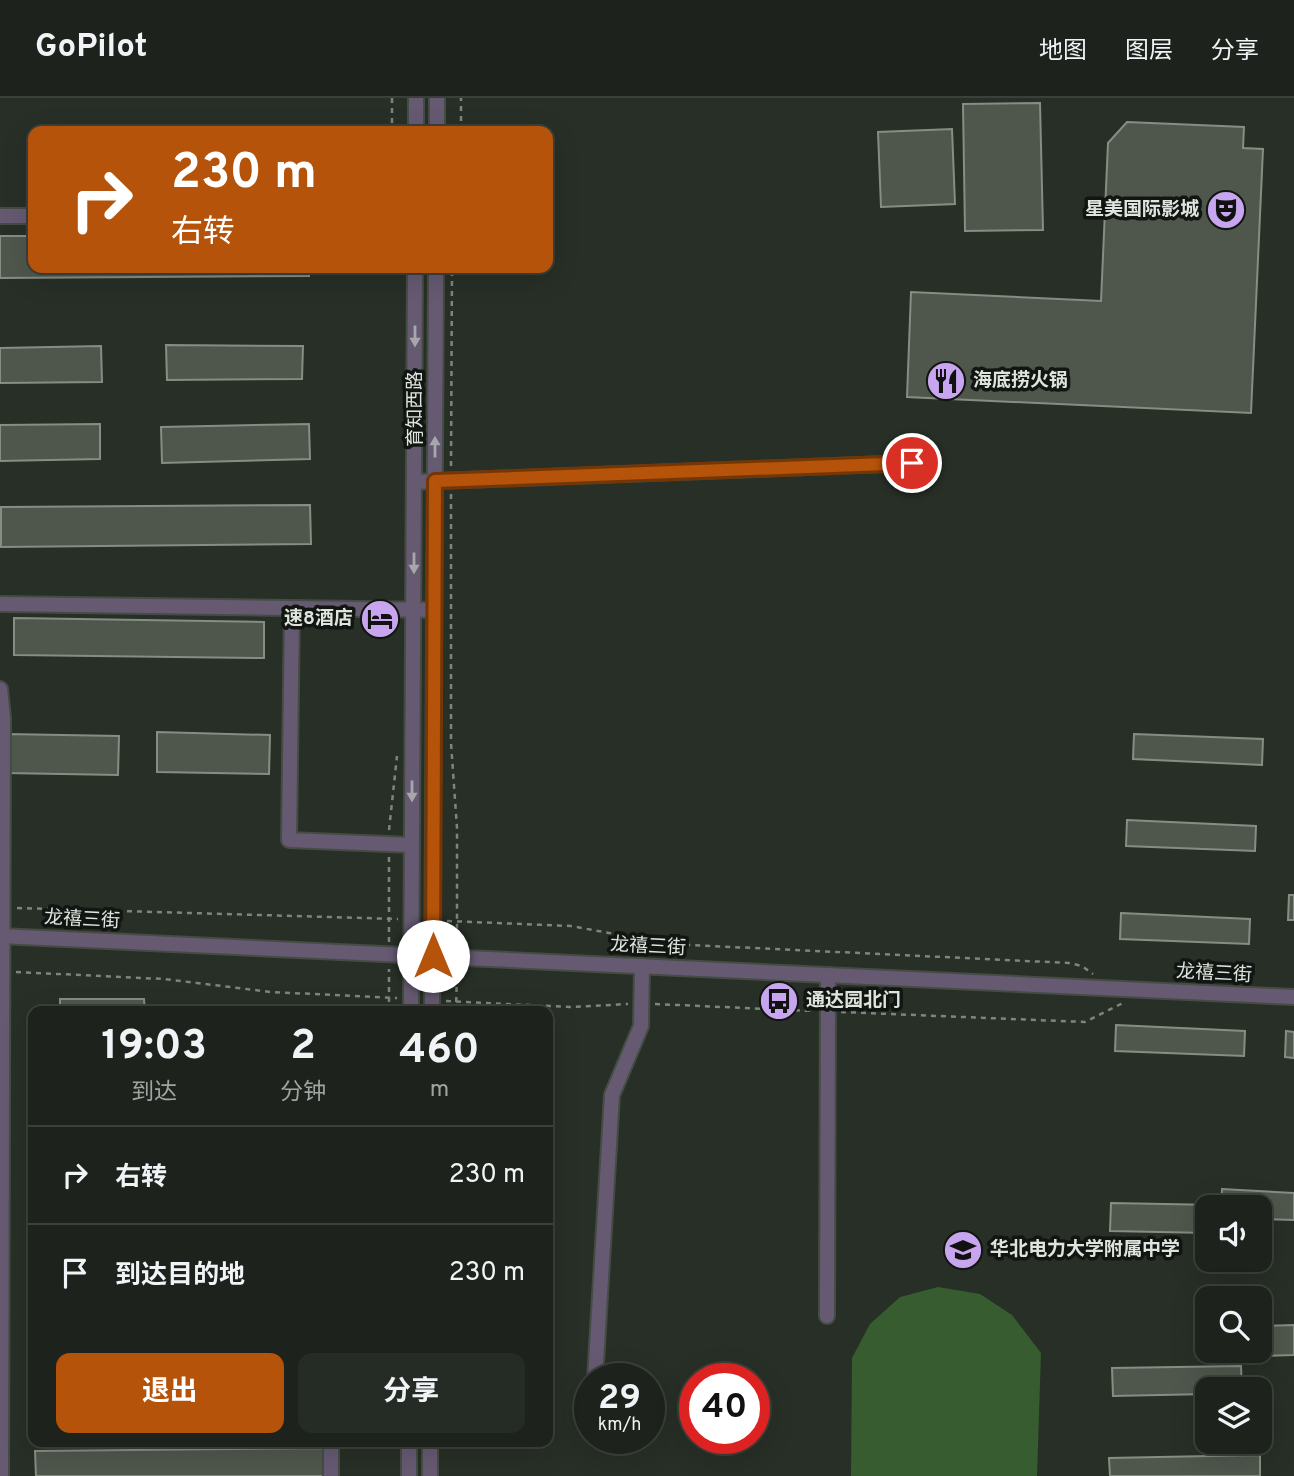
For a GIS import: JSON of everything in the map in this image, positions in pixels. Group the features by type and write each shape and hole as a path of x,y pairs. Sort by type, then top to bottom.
{"street":[{"path":"416,98 416,126"},
{"path":"437,98 437,126"},
{"path":"0,216 28,216"},
{"name":"育知西路","path":"411,1006 415,273"},
{"name":"育知西路","path":"432,1006 436,273"},
{"path":"414,482 912,463"},
{"path":"0,604 434,610"},
{"path":"292,608 289,840 412,845"},
{"path":"0,689 1,1476"},
{"name":"龙禧三街","path":"1,936 1294,997"},
{"path":"596,1363 612,1094 641,1026 642,966"},
{"path":"827,1316 828,975"},
{"path":"331,1447 331,1476"},
{"path":"409,1447 409,1476"},
{"path":"430,1447 430,1476"}],"path":[{"path":"392,98 392,126"},
{"path":"461,98 461,126"},
{"path":"452,273 451,743 457,804 457,910"},
{"path":"389,906 389,814 398,750"},
{"path":"23,908 379,918"},
{"path":"470,922 571,926 669,944 1069,963 1087,969 1099,978"},
{"path":"21,972 164,979 271,992 373,997"},
{"path":"468,1002 591,1007 642,1004 1085,1022 1121,1004 1131,1002"}],"green space":[{"path":"938,1287 980,1294 1012,1315 1041,1353 1037,1476 851,1476 852,1358 870,1324 900,1297"}],"building":[{"path":"1040,103 1043,230 965,231 963,104"},
{"path":"1127,122 1244,127 1243,148 1263,149 1251,413 907,397 911,292 1101,301 1108,143"},
{"path":"952,129 955,204 881,207 878,132"},
{"path":"0,236 28,236 28,273 309,273 309,276 0,278"},
{"path":"166,345 303,346 302,379 167,380"},
{"path":"101,346 102,382 0,383 0,348"},
{"path":"100,424 100,459 0,461 0,425"},
{"path":"309,424 310,459 162,463 161,427"},
{"path":"310,505 311,544 1,547 1,507"},
{"path":"14,618 264,622 264,658 14,655"},
{"path":"157,732 270,735 269,774 157,772"},
{"path":"6,734 119,736 118,775 6,773"},
{"path":"1134,734 1263,739 1262,765 1133,759"},
{"path":"1127,820 1256,826 1255,851 1126,846"},
{"path":"1289,895 1294,895 1294,920 1288,920"},
{"path":"1121,913 1250,919 1249,944 1120,939"},
{"path":"60,999 144,999 145,1006 60,1006"},
{"path":"1116,1025 1245,1031 1244,1056 1115,1051"},
{"path":"1286,1031 1294,1032 1294,1058 1285,1057"},
{"path":"1222,1189 1294,1193 1294,1220 1272,1219 1272,1195 1222,1195"},
{"path":"1111,1203 1195,1205 1195,1233 1110,1231"},
{"path":"27,1300 28,1300 28,1340"},
{"path":"1294,1325 1294,1355 1272,1356 1272,1326"},
{"path":"1241,1366 1241,1377 1195,1377 1195,1394 1113,1396 1112,1368"},
{"path":"329,1448 330,1476 36,1476 35,1451"},
{"path":"1260,1455 1260,1476 1110,1476 1109,1458"}],"place":[{"name":"星美国际影城","path":"1226,210"},
{"name":"海底捞火锅","path":"946,381"},
{"name":"速8酒店","path":"380,619"},
{"name":"通达园北门","path":"779,1001"},
{"name":"华北电力大学附属中学","path":"963,1250"}],"route":[{"path":"433,956 435,481 912,463"}]}
